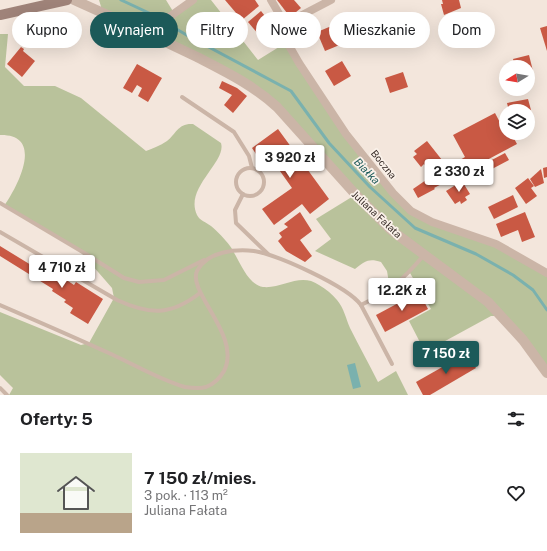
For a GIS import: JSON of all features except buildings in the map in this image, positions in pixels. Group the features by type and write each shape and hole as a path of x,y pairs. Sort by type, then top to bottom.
{"main road":[{"path":"0,15 67,0"}],"street":[{"name":"Juliana Fałata","path":"74,0 102,12"},
{"path":"175,12 193,0"},
{"name":"Boczna","path":"271,0 278,12"},
{"path":"308,12 331,0"},
{"name":"Juliana Fałata","path":"178,47 247,83 278,107 356,195 386,225 488,302 524,340 547,373"},
{"name":"Boczna","path":"291,48 315,89 346,134 393,193 411,211 432,222 496,244 547,273"}],"lane":[{"path":"182,96 234,132 250,156 252,168"},
{"path":"252,168 260,172 264,181 262,188 257,194 243,194 236,186 237,176 244,169 252,168"},
{"path":"243,194 235,210 236,223 269,255"},
{"path":"0,203 124,278 139,282 164,280 216,255 227,252 254,251 269,255 310,272 356,299 392,364"},
{"path":"0,232 118,300 149,312 161,311 182,305 200,293"},
{"path":"0,305 185,387 198,388 207,386 215,382 222,375 226,366 227,352 224,336 218,320 200,293 196,284 196,272 201,265 216,255"},
{"path":"360,305 390,289 410,272 425,255"},
{"path":"0,388 7,395"}],"green space":[{"path":"99,0 166,0 173,12 103,12"},
{"path":"193,0 211,0 220,12 186,12 186,48 248,47 258,60 277,48 291,48 315,89 411,211 496,244 547,277 547,373 501,316 491,316 425,352 409,321 431,309 410,273 390,289 387,271 381,262 370,260 355,269 315,251 331,239 316,219 355,195 264,95 172,48 178,48 178,12 175,12"},
{"path":"0,34 8,34 5,67 24,86 55,86 81,98 146,151 164,143 181,127 188,124 193,124 221,143 221,150 218,158 200,185 196,195 195,205 198,217 211,226 226,241 248,276 257,285 270,287 298,280 305,280 312,281 329,292 341,306 350,328 378,382 396,371 408,395 9,395 13,388 0,375 0,312 81,345 89,343 114,298 112,288 78,249 4,206 16,186 21,174 25,152 22,143 14,137 0,135"}],"water":[{"path":"355,363 361,387 353,389 347,365"}],"waterway":[{"name":"Białka","path":"121,0 149,13 190,37 291,91 329,143 370,187 415,228 476,254 513,275 533,290 547,310"}]}
